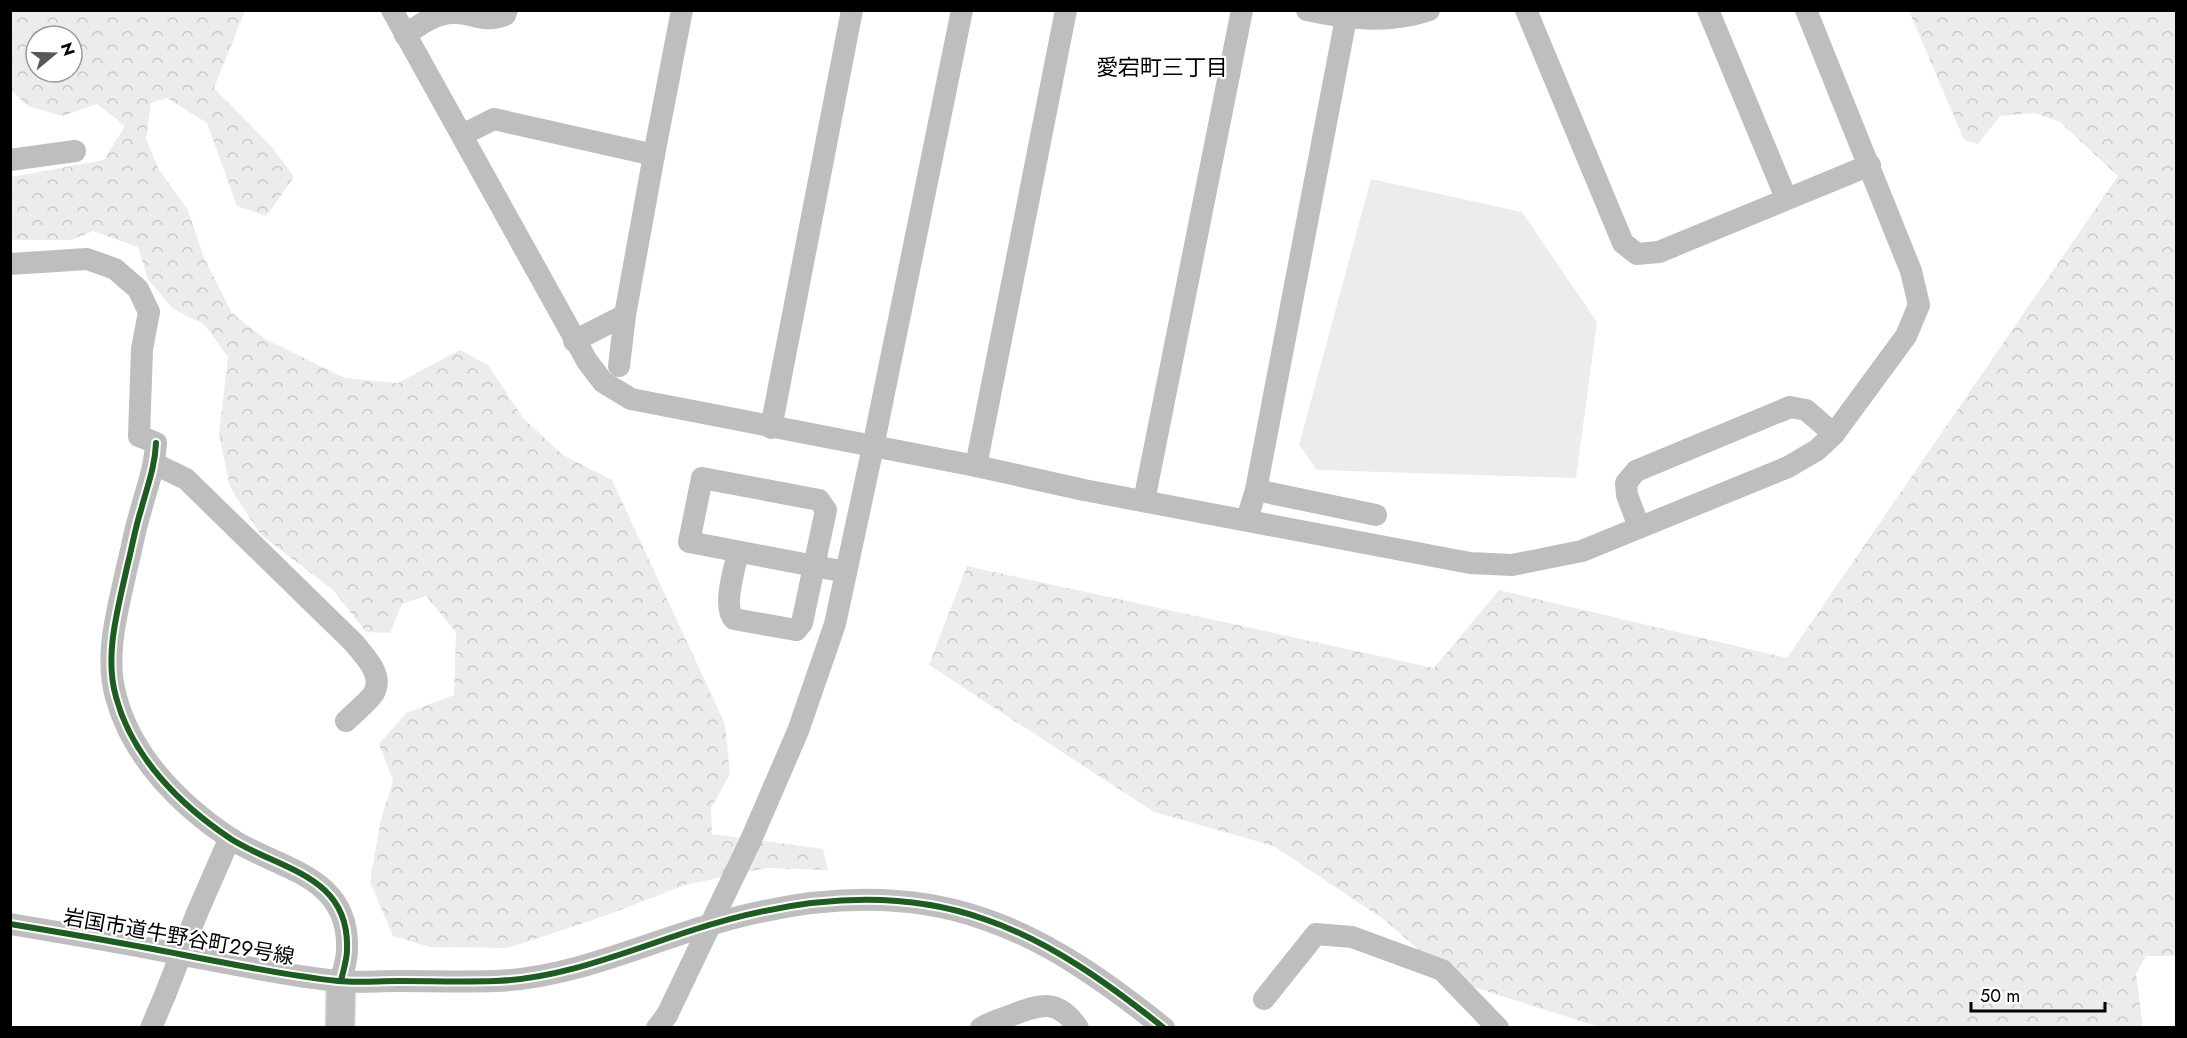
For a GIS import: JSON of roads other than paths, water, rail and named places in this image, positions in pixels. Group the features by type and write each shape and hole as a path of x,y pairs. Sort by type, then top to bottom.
{"main road":[{"path":"340,1028 341,981"}],"street":[{"path":"392,10 574,340 603,382 632,399 1470,563 1512,565 1582,551 1788,467 1817,450 1834,434 1906,336 1919,305 1911,271 1806,10"},
{"path":"405,35 433,16 453,12 489,20 505,15 507,10"},
{"path":"619,366 625,315 682,10"},
{"path":"771,428 852,10"},
{"path":"661,1023 750,842 798,731 835,624 962,10"},
{"path":"976,466 1065,10"},
{"path":"1144,501 1242,10"},
{"path":"1306,10 1346,18 1381,20 1429,10"},
{"path":"1526,10 1623,243 1637,254 1659,252 1870,165"},
{"path":"1708,10 1786,198"},
{"path":"1247,519 1256,490 1346,18"},
{"path":"462,135 495,119 654,155"},
{"path":"10,160 75,151"},
{"path":"10,264 87,259 115,269 138,289 149,312 142,349 139,436 354,643 372,666 376,679 374,693 346,721"},
{"path":"574,340 625,315"},
{"path":"1640,527 1627,495 1626,483 1636,471 1790,407 1806,410 1834,434"},
{"path":"156,453 115,621 111,666 115,696 129,732 149,765 180,799 232,839 306,875 327,891 343,917 347,950 341,981"},
{"path":"738,552 728,604 729,614 734,618 796,630 802,623 813,566 826,510 819,500 702,478 689,542 738,552 813,566 846,572"},
{"path":"1256,490 1376,515"},
{"path":"151,1028 197,913 225,849 232,839"},
{"name":"岩国市道牛野谷町29号線","path":"10,924 281,973 341,981 498,981 553,973 616,957 695,929 742,916 816,902 860,899 902,901 982,918 1018,932 1069,960 1164,1028"},
{"path":"1264,999 1316,934 1352,937 1442,970 1498,1028"},
{"path":"981,1028 1036,1006 1048,1005 1060,1009 1078,1028"}],"district":[{"name":"愛宕町三丁目","path":"1162,67"}]}
